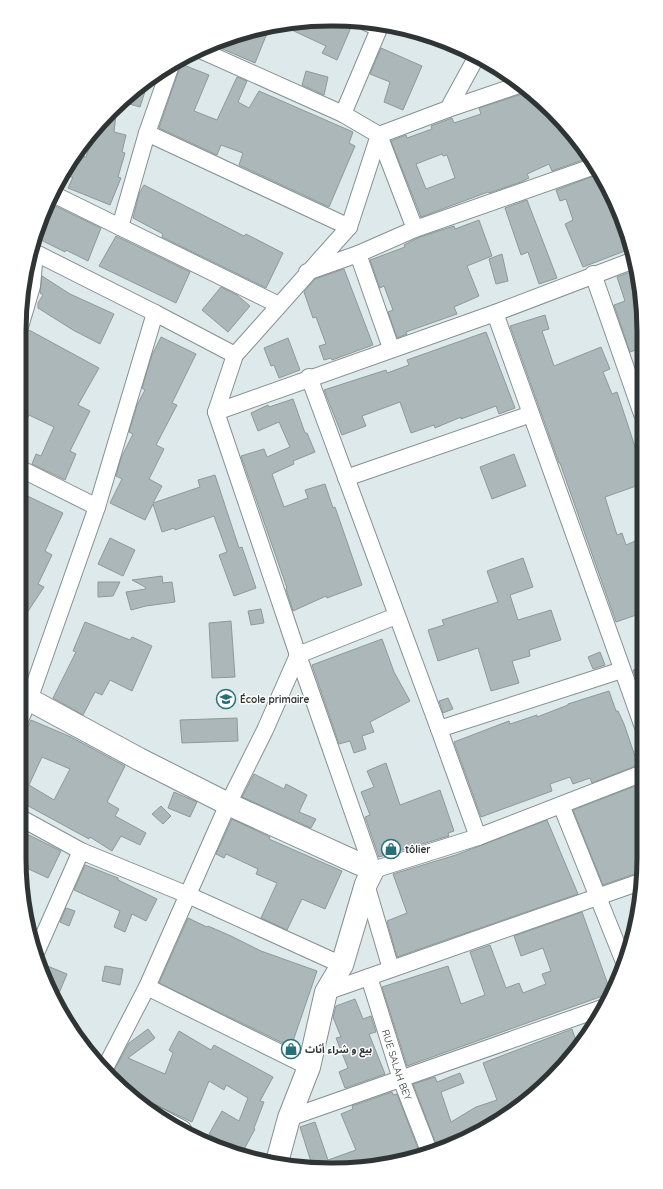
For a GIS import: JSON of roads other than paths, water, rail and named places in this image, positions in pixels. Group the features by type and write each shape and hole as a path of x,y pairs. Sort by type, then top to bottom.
{"street":[{"path":"343,114 378,30"},
{"path":"207,53 343,114 379,135 415,229"},
{"path":"448,109 474,62"},
{"path":"120,226 147,134 167,74"},
{"path":"379,135 448,109 514,87"},
{"path":"147,134 349,227"},
{"path":"379,135 349,227 307,272 235,355 216,412 298,655 370,877 391,969"},
{"path":"307,272 358,254 415,229 589,168"},
{"path":"58,196 279,305"},
{"path":"358,254 391,348"},
{"path":"35,256 155,313 235,355"},
{"path":"216,412 309,377 495,313 593,274 629,262"},
{"path":"28,298 32,286 32,274"},
{"path":"593,274 637,400"},
{"path":"26,692 97,507 155,313"},
{"path":"495,313 637,711"},
{"path":"309,377 478,837"},
{"path":"346,478 531,414"},
{"path":"26,471 97,507"},
{"path":"107,1065 147,987 228,804 265,730 298,655 396,616"},
{"path":"439,729 622,670"},
{"path":"26,698 139,759 370,877 637,775"},
{"path":"561,805 621,955"},
{"path":"26,821 81,851 188,894 342,965"},
{"path":"39,946 81,851"},
{"path":"278,1158 289,1118 309,1067 326,992 342,965 370,877"},
{"path":"326,992 635,884"},
{"name":"RUE SALAH BEY","path":"369,977 402,1079 428,1148"},
{"path":"147,987 309,1067"},
{"path":"289,1118 596,1010"}],"place":[{"name":"École primaire","path":"226,699"},
{"name":"tôlier","path":"391,849"},
{"name":"بيع و شراء أثاث","path":"291,1049"}]}
